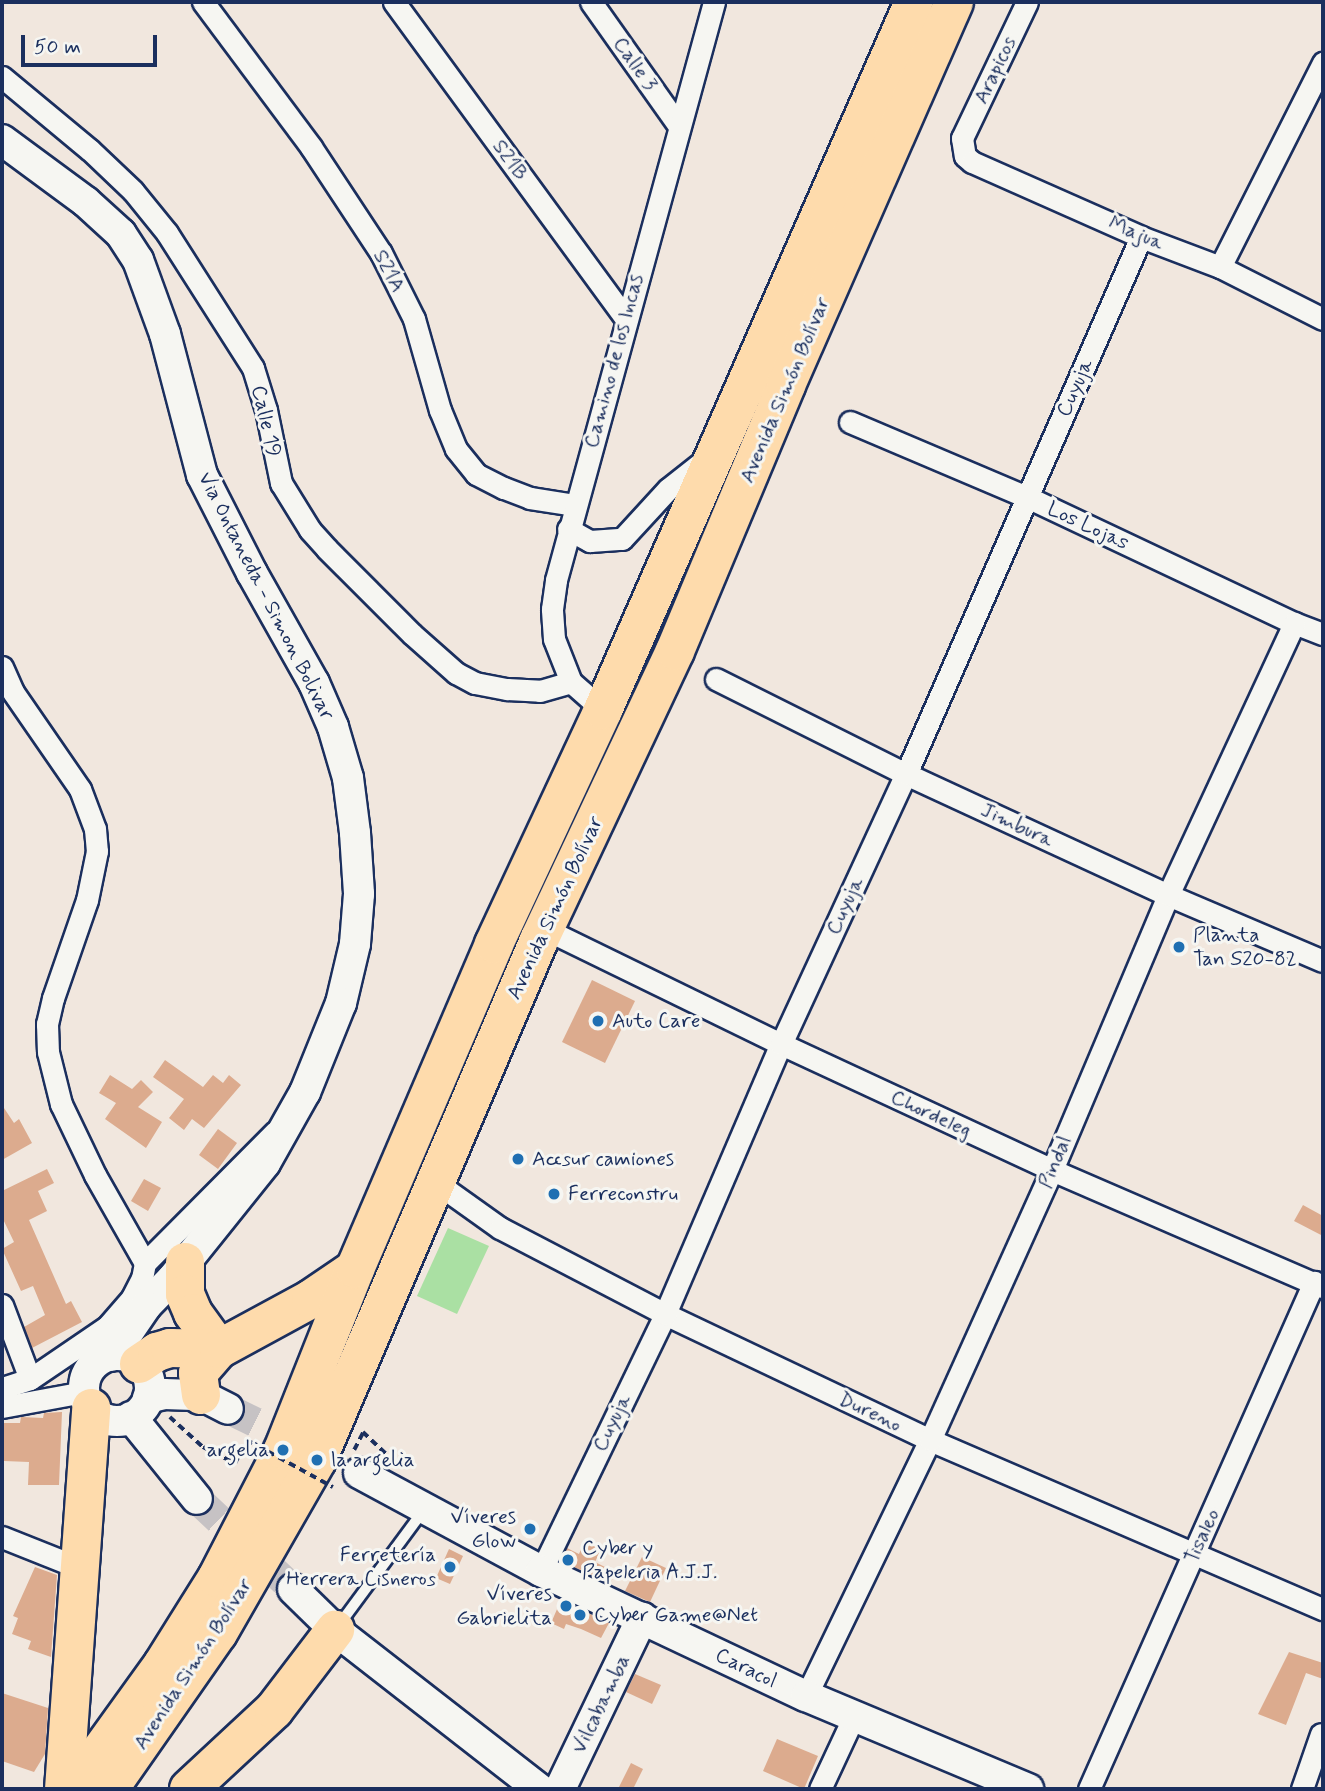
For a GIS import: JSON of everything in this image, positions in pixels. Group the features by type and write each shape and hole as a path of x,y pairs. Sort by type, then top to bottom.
{"highway":[{"name":"Avenida Simón Bolívar","path":"73,1789 163,1664 217,1578 283,1450 355,1269 494,944 603,710 713,453 914,2"},
{"name":"Avenida Simón Bolívar","path":"109,1789 218,1633 311,1471 545,929 676,651 786,385 954,2"},
{"path":"215,1402 198,1373 219,1349 311,1299 355,1269"},
{"path":"179,1271 189,1303 219,1349"},
{"path":"139,1385 148,1356 170,1348 219,1349"},
{"path":"64,1789 80,1568 87,1400"},
{"path":"189,1789 274,1710 335,1630"}],"street":[{"name":"S21A","path":"203,2 311,147 381,253 414,319 440,410 456,449 476,474 504,488 530,498 575,505"},
{"name":"S21B","path":"394,2 625,318"},
{"name":"Calle 3","path":"591,2 678,125"},
{"name":"Camino de los Incas","path":"603,710 571,682 554,639 552,609 568,528 714,2"},
{"name":"Arapicos","path":"962,138 1027,2"},
{"path":"1220,267 1323,63"},
{"name":"Calle 19","path":"2,77 134,191 167,233 253,368 266,410 281,483 310,530 327,549 412,634 456,673 475,683 507,690 540,691 571,682"},
{"name":"Majua","path":"962,138 962,148 972,162 1142,237 1220,267 1323,318"},
{"name":"Via Ontaneda - Simon Bolivar","path":"2,140 86,202 121,234 138,260 165,334 202,475 252,573 314,683 333,727 348,778 359,894 355,944 341,1003 305,1092 265,1163 179,1271 146,1306 139,1385"},
{"name":"Cuyuja","path":"541,1571 665,1314 781,1044 906,774 1142,237"},
{"name":"Los Lojas","path":"850,422 1027,497 1294,624 1323,634"},
{"path":"568,528 590,541 622,539 668,489 713,453"},
{"name":"Pindal","path":"806,1696 930,1440 1052,1170 1168,895 1294,624"},
{"path":"2,667 13,692 80,789 94,830 97,851 87,900 53,998 47,1024 48,1052 61,1104 95,1175 145,1263"},
{"name":"Jimbura","path":"716,680 906,774 1168,895 1323,961"},
{"name":"Chordeleg","path":"545,929 781,1044 1052,1170 1319,1284"},
{"path":"2,1388 30,1379 107,1326 132,1297 142,1278 145,1263 234,1175 268,1137 284,1130"},
{"name":"Dureno","path":"434,1181 500,1228 665,1314 930,1440 1323,1609"},
{"name":"Tisaleo","path":"1089,1789 1319,1284"},
{"path":"2,1305 30,1379"},
{"name":"Via Ontaneda - Simon Bolivar","path":"87,1400 88,1372 102,1359 139,1385"},
{"path":"2,1407 87,1400 109,1420 139,1385"},
{"path":"139,1385 164,1394 215,1402"},
{"path":"139,1385 197,1499"},
{"name":"Caracol","path":"346,1480 425,1509 541,1571 806,1696 1028,1789"},
{"path":"2,1537 80,1568"},
{"path":"293,1589 335,1630 539,1789"},
{"name":"Vilcabamba","path":"560,1789 642,1618"},
{"path":"820,1789 854,1716"},
{"path":"1302,1789 1321,1734"}],"lane":[{"path":"335,1630 425,1509"}],"path":[{"path":"139,1385 203,1447 235,1463 247,1440 346,1480"}],"green space":[{"path":"448,1228 489,1246 457,1314 417,1296"}],"building":[{"name":"Auto Care","path":"592,980 635,1001 605,1063 562,1042"},
{"path":"165,1060 203,1087 213,1075 223,1083 229,1075 241,1085 204,1128 192,1119 184,1130 169,1118 184,1099 153,1077"},
{"path":"110,1075 132,1089 141,1080 153,1092 138,1107 162,1122 146,1148 105,1119 116,1103 99,1093"},
{"path":"2,1105 14,1123 19,1119 32,1143 2,1160"},
{"path":"218,1129 237,1143 218,1169 199,1155"},
{"path":"47,1169 54,1183 38,1191 47,1211 29,1220 66,1304 71,1301 82,1322 32,1348 24,1327 45,1315 33,1286 21,1291 2,1249 14,1242 2,1217 2,1191"},
{"path":"144,1179 161,1188 148,1211 131,1201"},
{"path":"1303,1205 1323,1216 1323,1236 1294,1221"},
{"path":"62,1412 59,1485 28,1485 29,1462 4,1461 2,1423 20,1423 21,1417 43,1418 44,1413"},
{"path":"584,1542 601,1549 595,1562 615,1572 611,1583 560,1561 567,1548 579,1554"},
{"name":"Ferretería Herrera Cisneros","path":"449,1549 463,1556 450,1584 436,1578"},
{"path":"642,1557 666,1568 650,1602 625,1591"},
{"path":"35,1567 57,1575 51,1657 28,1649 31,1641 12,1634 18,1618 13,1616"},
{"path":"561,1600 609,1623 601,1638 566,1624 564,1629 551,1623"},
{"path":"1289,1652 1323,1663 1323,1679 1306,1673 1286,1725 1258,1714"},
{"path":"635,1674 661,1685 652,1704 626,1692"},
{"path":"2,1693 48,1708 45,1754 34,1772 2,1761"},
{"path":"777,1739 818,1756 804,1789 763,1771"},
{"path":"631,1763 643,1769 633,1789 618,1789"}],"tunnel":[{"path":"228,1409 359,1473"},
{"path":"197,1499 293,1589"}],"place":[{"name":"Planta Tan S20-82","path":"1179,947"},
{"name":"Auto Care","path":"598,1021"},
{"name":"Accsur camiones","path":"518,1159"},
{"name":"Ferreconstru","path":"554,1194"},
{"name":"argelia","path":"283,1450"},
{"name":"la argelia","path":"317,1460"},
{"name":"Víveres Glow","path":"530,1529"},
{"name":"Cyber y Papeleria A.J.J.","path":"568,1560"},
{"name":"Ferretería Herrera Cisneros","path":"450,1567"},
{"name":"Víveres Gabrielita","path":"566,1606"},
{"name":"Cyber Game@Net","path":"580,1615"}]}
